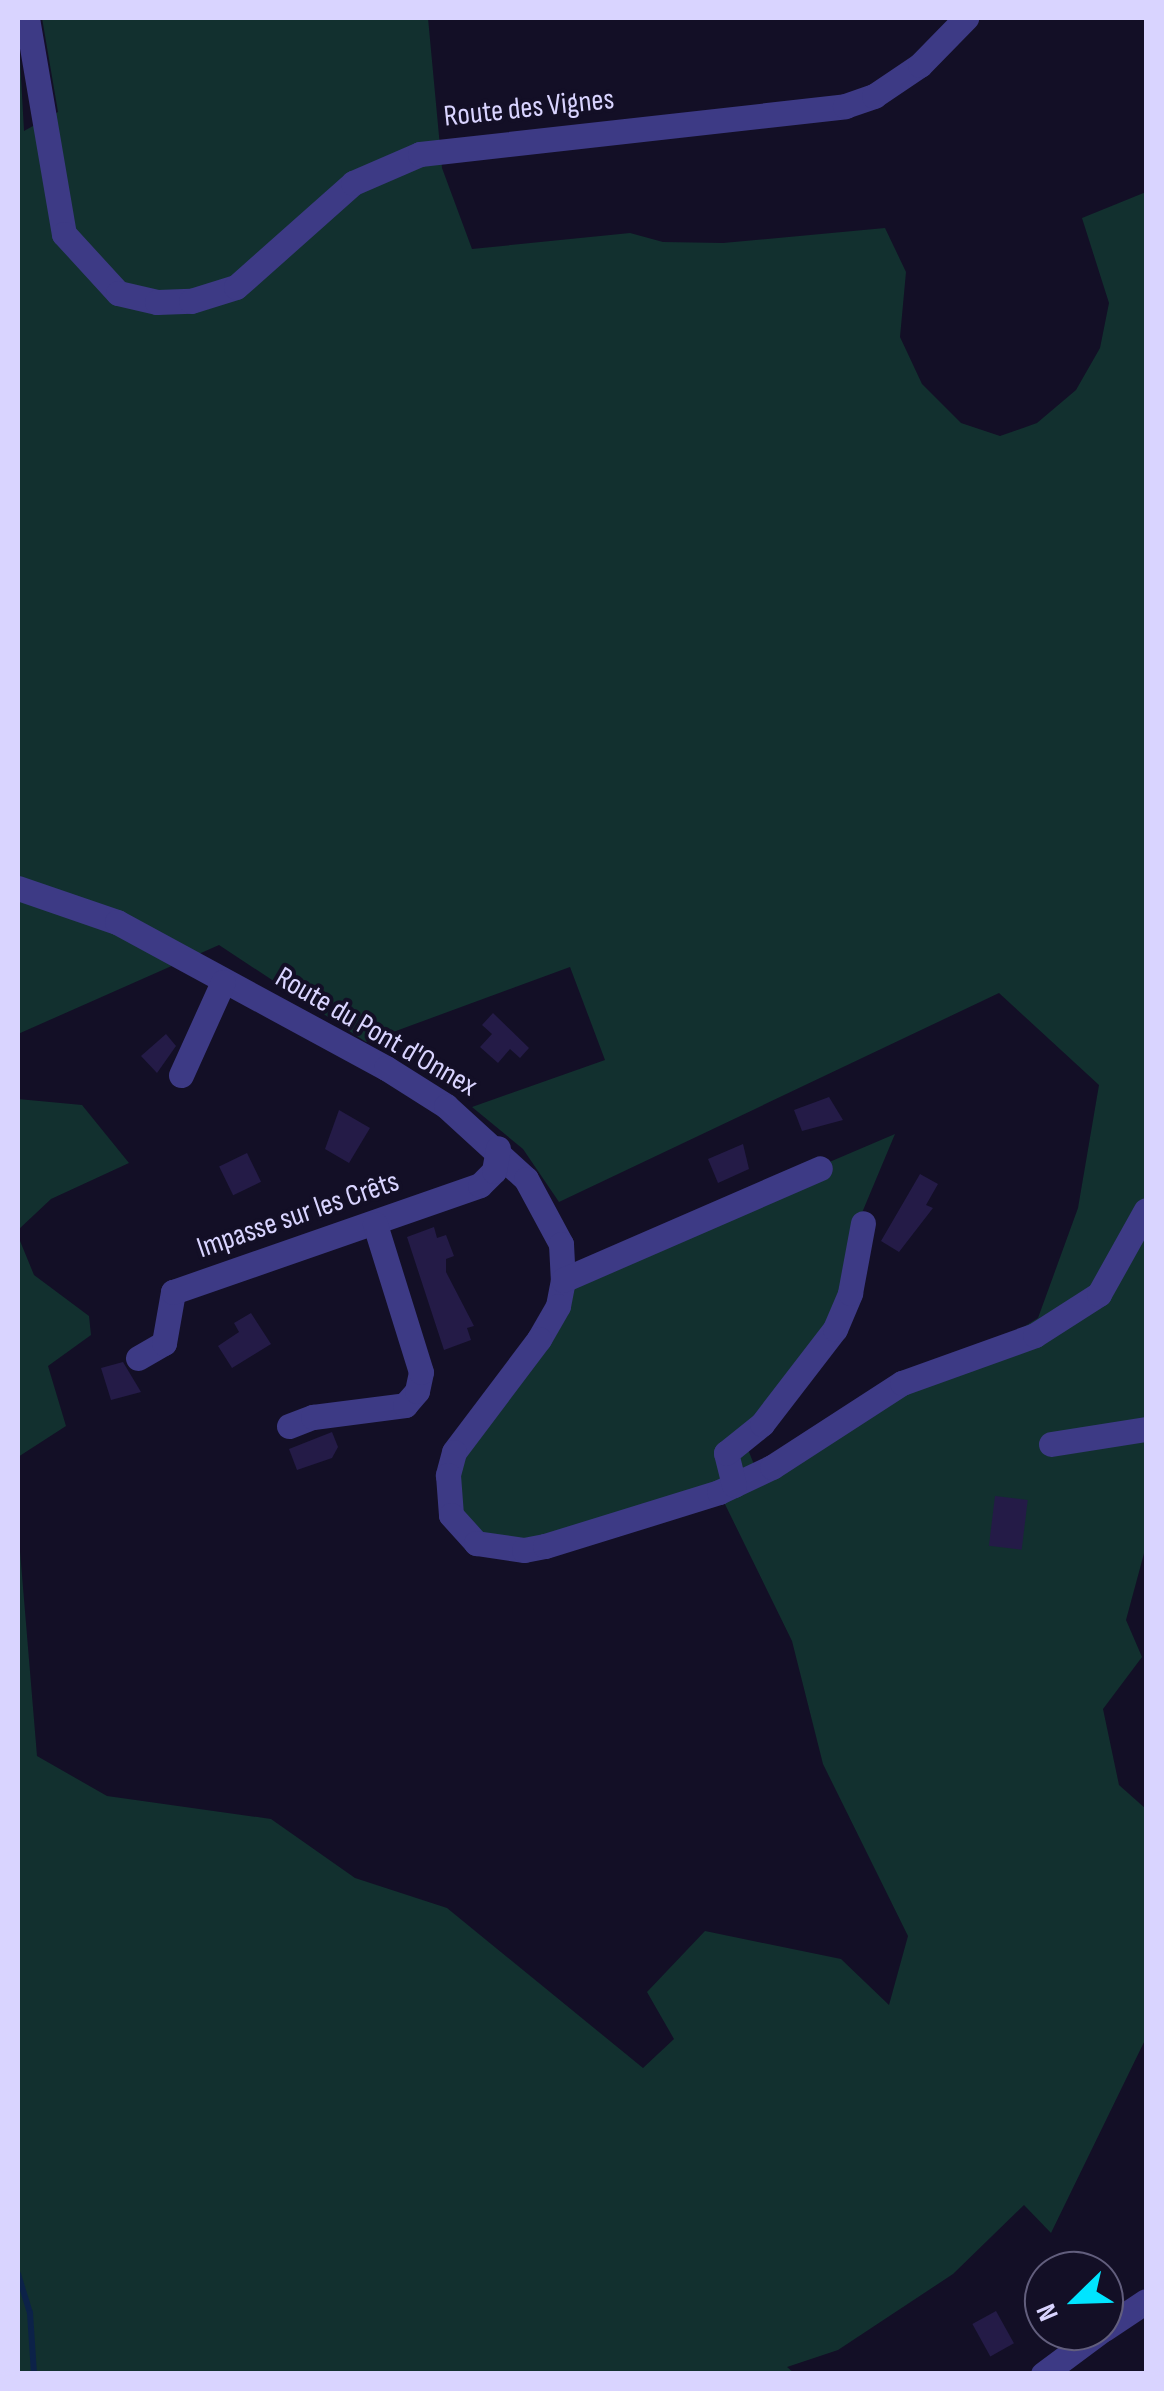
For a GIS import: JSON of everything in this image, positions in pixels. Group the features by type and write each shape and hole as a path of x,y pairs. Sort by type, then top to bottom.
{"street":[{"name":"Route des Vignes","path":"27,18 64,234 118,293 157,302 191,302 236,287 353,183 420,154 845,106 874,96 920,65 966,18"},
{"name":"Route du Pont d'Onnex","path":"18,888 116,922 386,1068 498,1148 548,1210 562,1244 563,1280 558,1306 539,1338 454,1452 447,1496 460,1530 476,1543 524,1550 734,1485 902,1383 1035,1335 1099,1294 1146,1210"},
{"path":"181,1075 223,982"},
{"name":"Impasse sur les Crêts","path":"138,1358 164,1343 173,1292 480,1186 494,1171 498,1148"},
{"path":"563,1280 820,1168"},
{"path":"734,1485 726,1453 762,1424 835,1329 850,1293 863,1223"},
{"path":"290,1426 313,1417 406,1405 418,1391 421,1372 375,1224"},
{"path":"1052,1444 1146,1428"},
{"path":"1124,2316 1146,2301"},
{"path":"1044,2374 1074,2351"}],"green space":[{"path":"42,18 428,18 442,168 472,249 630,233 663,242 723,243 885,228 906,272 900,337 922,384 961,423 1000,436 1037,423 1076,390 1100,348 1109,303 1082,218 1146,192 1146,1546 1126,1620 1142,1657 1103,1709 1119,1785 1146,1809 1146,2038 1051,2233 1024,2205 953,2274 838,2350 787,2367 794,2373 18,2373 18,1527 37,1756 107,1796 271,1819 355,1878 447,1908 643,2068 674,2039 647,1992 705,1931 841,1959 889,2005 908,1936 823,1764 792,1641 719,1492 546,1546 476,1543 448,1475 585,1266 895,1134 851,1239 841,1308 747,1447 757,1472 988,1349 1038,1318 1078,1208 1099,1085 999,993 559,1202 523,1149 472,1107 605,1060 570,967 366,1042 219,945 18,1034 18,22 24,131 58,112"},
{"path":"18,1099 82,1105 129,1163 51,1199 18,1230"},
{"path":"18,1236 34,1275 89,1316 91,1335 48,1366 66,1426 18,1457"}],"building":[{"path":"493,1013 529,1048 520,1058 510,1049 498,1063 480,1047 492,1034 482,1025"},
{"path":"166,1034 176,1046 157,1073 141,1056"},
{"path":"829,1097 843,1120 802,1131 794,1110"},
{"path":"339,1110 370,1128 349,1163 325,1149"},
{"path":"743,1144 749,1169 718,1183 708,1159"},
{"path":"247,1153 261,1182 233,1195 219,1167"},
{"path":"920,1174 938,1184 926,1205 933,1208 899,1252 881,1241"},
{"path":"434,1227 437,1238 446,1235 454,1256 446,1259 446,1272 474,1326 467,1328 471,1340 444,1350 407,1237"},
{"path":"251,1313 271,1344 232,1368 218,1346 239,1332 234,1323"},
{"path":"123,1362 141,1392 111,1400 101,1368"},
{"path":"332,1432 338,1447 332,1458 297,1470 289,1449"},
{"path":"995,1496 1028,1500 1022,1550 989,1546"},
{"path":"996,2311 1014,2343 990,2356 972,2324"}],"waterway":[{"path":"18,2274 30,2313 34,2374"}]}
